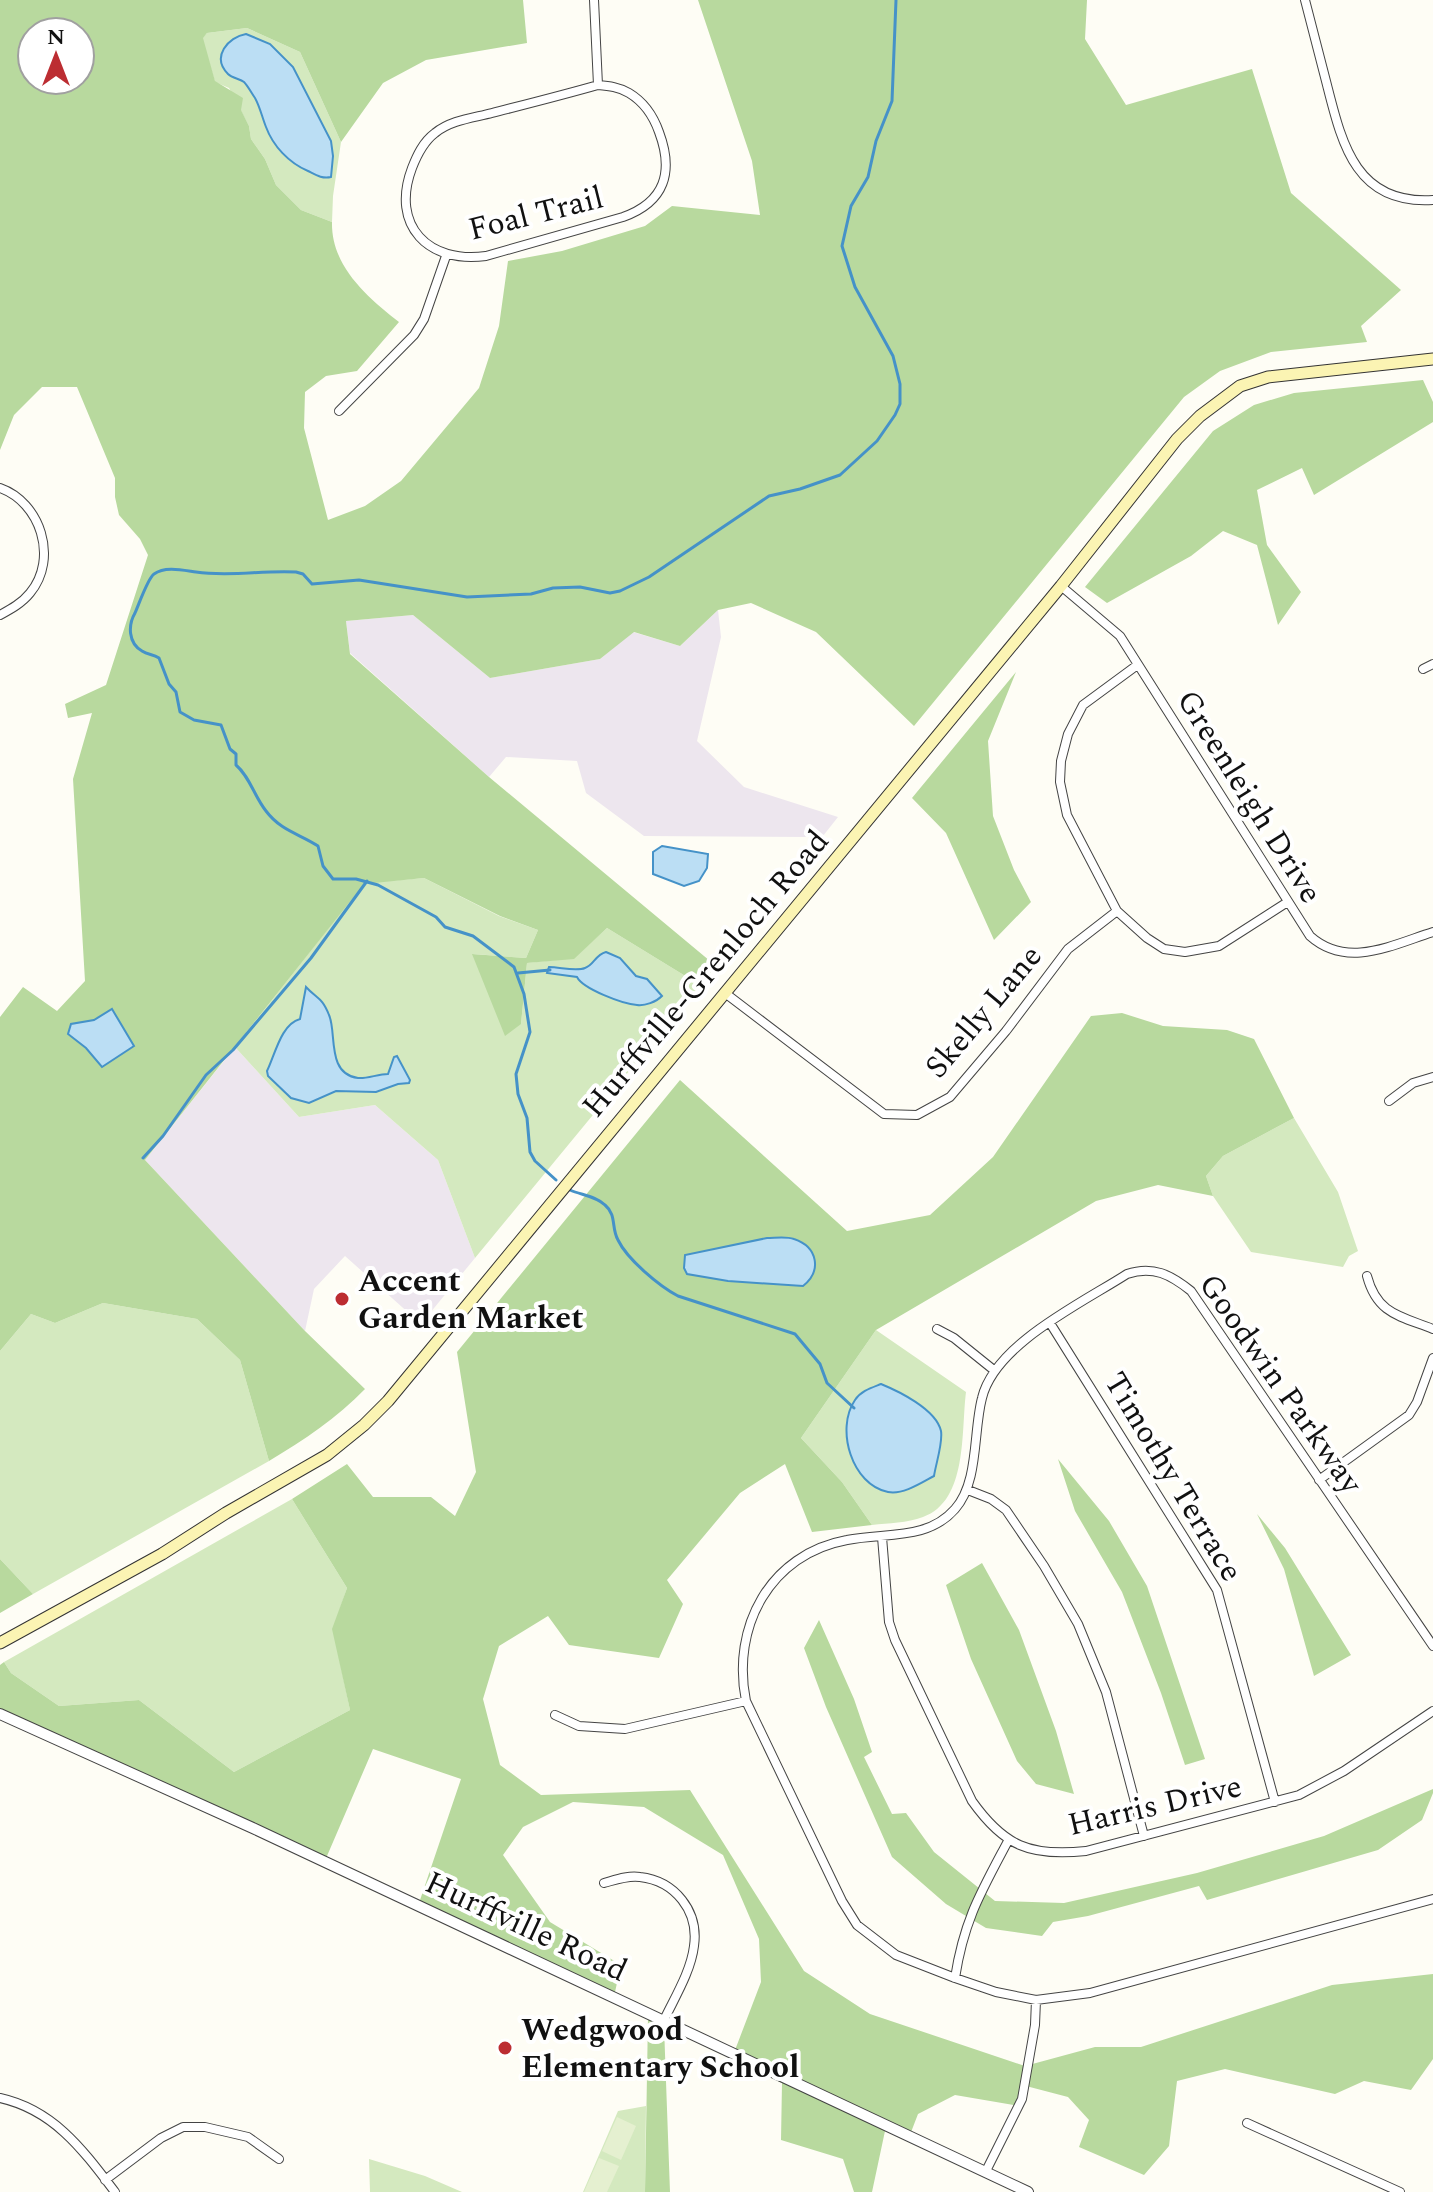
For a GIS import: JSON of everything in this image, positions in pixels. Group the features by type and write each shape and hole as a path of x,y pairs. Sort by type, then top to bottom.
{"main road":[{"name":"Hurffville-Grenloch Road","path":"0,1643 162,1554 327,1455 388,1401 1061,586 1177,439 1200,416 1240,386 1268,377 1433,359"}],"street":[{"path":"594,0 598,85"},
{"path":"1305,0 1338,129 1350,157 1368,179 1390,194 1413,200 1433,200"},
{"name":"Foal Trail","path":"598,85 629,93 651,113 667,161 663,181 651,202 638,212 496,254 464,259 446,256 423,241 406,210 408,180 428,139 455,122 598,85"},
{"path":"339,411 414,335 424,319 446,256"},
{"path":"0,488 13,493 29,508 44,546 42,566 31,592 0,615"},
{"name":"Greenleigh Drive","path":"1061,586 1120,636 1136,666 1210,775 1286,903 1310,936 1330,950 1343,954 1373,951 1433,932"},
{"path":"1423,669 1433,664"},
{"path":"1136,666 1083,705 1068,734 1061,761 1060,782 1067,815 1117,911 1164,949 1185,952 1219,946 1286,903"},
{"name":"Skelly Lane","path":"725,993 884,1114 917,1115 950,1097 1006,1031 1068,949 1117,911"},
{"path":"1389,1101 1413,1083 1433,1077"},
{"name":"Goodwin Parkway","path":"968,1490 983,1394 995,1371 1015,1346 1127,1274 1139,1270 1161,1272 1175,1278 1200,1303 1433,1646"},
{"path":"1367,1276 1380,1304 1390,1312 1433,1329"},
{"name":"Timothy Terrace","path":"1050,1323 1217,1590 1275,1802"},
{"path":"937,1329 954,1338 995,1371"},
{"path":"1319,1480 1409,1415 1433,1358"},
{"path":"1144,1836 1106,1692 1078,1624 1006,1510 991,1499 968,1490 954,1511 924,1531 825,1545 780,1574 760,1597 743,1654 742,1683 746,1701 842,1901 857,1925 896,1955 996,1992 1036,2000 1090,1993 1433,1899"},
{"name":"Harris Drive","path":"882,1537 889,1622 895,1640 972,1801 988,1824 1008,1841 1036,1852 1064,1854 1086,1851 1299,1795 1326,1782 1433,1711"},
{"path":"555,1715 579,1726 625,1729 746,1701"},
{"name":"Hurffville Road","path":"0,1714 664,2020 1028,2192"},
{"path":"955,1978 960,1941 972,1909 1008,1841"},
{"path":"604,1883 639,1877 661,1882 681,1895 690,1912 695,1929 690,1964 664,2020"},
{"path":"986,2171 1022,2099 1035,2025 1036,2000"},
{"path":"0,2098 33,2109 66,2132 115,2192"},
{"path":"1247,2123 1400,2192"},
{"path":"105,2180 161,2138 183,2127 205,2127 248,2137 279,2159"}],"shaded area":[{"path":"718,610 721,637 697,741 744,787 838,817 819,841 810,837 644,836 586,793 577,761 506,757 489,777 350,653 346,621 413,615 490,678 600,659 633,632 680,646"},
{"path":"235,1047 299,1117 375,1105 438,1160 475,1258 421,1324 345,1256 314,1289 305,1331 145,1160"}],"green space":[{"path":"0,0 523,0 527,43 426,60 383,83 341,142 300,52 247,28 207,33 203,38 215,81 243,98 241,110 251,139 265,159 276,185 301,210 332,222 333,238 344,266 363,291 399,322 357,371 326,376 305,392 304,428 328,520 365,506 401,481 479,388 499,326 508,261 562,251 645,226 672,206 760,215 752,161 698,0 1087,0 1085,39 1126,105 1252,69 1291,193 1401,290 1361,326 1367,342 1271,352 1220,371 1184,397 914,726 816,632 751,603 718,610 680,646 634,632 600,659 490,678 413,615 346,621 350,654 489,777 716,966 700,985 607,928 574,959 527,963 521,1024 505,1036 472,954 526,958 538,930 500,916 424,878 364,884 145,1160 305,1331 365,1389 320,1428 269,1461 240,1360 197,1319 103,1303 55,1323 31,1314 0,1351 0,1017 23,987 57,1011 85,981 73,779 92,713 68,718 65,704 106,685 148,555 140,539 119,515 115,478 77,387 42,387 14,415 0,450"},
{"path":"247,28 300,52 341,142 332,222 301,210 276,185 265,159 251,139 249,126 229,88 215,82 202,38 207,33"},
{"path":"1423,380 1433,402 1433,422 1314,495 1302,468 1257,490 1267,545 1301,592 1278,625 1257,545 1223,531 1191,556 1107,603 1085,587 1213,431 1254,405 1294,393"},
{"path":"1016,672 988,741 993,816 1014,870 1031,902 994,940 946,833 912,798"},
{"path":"424,878 499,916 538,930 526,958 473,954 521,1024 527,963 574,958 607,928 700,985 475,1258 438,1160 375,1105 299,1117 235,1047 364,883"},
{"path":"1122,1013 1163,1026 1227,1030 1254,1039 1294,1118 1223,1156 1206,1176 1213,1196 1158,1185 1096,1201 876,1330 801,1438 842,1482 872,1525 812,1532 785,1464 740,1493 667,1580 683,1604 659,1658 569,1645 548,1616 499,1646 483,1699 500,1765 541,1795 690,1790 804,1971 870,2014 1025,2066 1095,2047 1141,2047 1332,1985 1433,1974 1433,2059 1411,2090 1364,2081 1335,2094 1225,2069 1177,2081 1169,2146 1144,2175 1079,2147 1089,2120 1068,2097 1026,2086 1019,2106 955,2095 918,2114 908,2140 885,2131 872,2192 854,2192 843,2159 781,2140 782,2083 732,2058 761,1982 759,1939 723,1855 644,1807 573,1802 523,1827 503,1855 550,1922 621,1965 613,2001 418,1906 461,1779 373,1749 324,1863 0,1714 0,1665 4,1662 11,1673 59,1706 139,1700 234,1772 350,1710 332,1629 347,1588 292,1499 347,1464 373,1497 431,1497 455,1516 476,1472 457,1352 680,1080 847,1231 930,1215 993,1157 1091,1016"},
{"path":"1294,1118 1338,1192 1358,1251 1349,1256 1343,1267 1251,1252 1213,1196 1206,1176 1223,1156"},
{"path":"103,1303 197,1319 240,1360 269,1461 33,1594 0,1559 0,1351 31,1314 55,1323"},
{"path":"876,1330 966,1392 960,1463 948,1496 938,1509 923,1517 872,1525 842,1482 801,1438"},
{"path":"1058,1459 1109,1521 1147,1586 1205,1759 1185,1765 1122,1592 1075,1511"},
{"path":"292,1499 347,1588 333,1629 350,1710 234,1772 139,1700 59,1706 11,1673 4,1662"},
{"path":"1257,1514 1285,1548 1351,1655 1314,1676 1284,1569"},
{"path":"0,1559 33,1594 0,1613"},
{"path":"982,1563 1019,1630 1056,1731 1074,1794 1036,1784 1017,1761 971,1659 946,1585"},
{"path":"819,1620 854,1699 872,1752 864,1757 892,1814 906,1813 934,1852 995,1901 1064,1903 1197,1873 1324,1836 1433,1789 1433,1793 1422,1820 1378,1850 1207,1900 1199,1886 1088,1916 1053,1922 1042,1936 986,1928 946,1904 892,1857 826,1707 804,1648"},
{"path":"648,2017 664,2026 670,2192 645,2192"},
{"path":"646,2106 645,2192 583,2192 618,2111"},
{"path":"617,2117 636,2126 621,2160 602,2151"},
{"path":"599,2158 619,2166 607,2192 584,2192"},
{"path":"369,2159 425,2176 462,2192 370,2192"}],"water":[{"path":"246,34 270,44 293,67 331,141 331,177 314,174 282,153 269,134 257,101 247,86 223,68 221,55 228,43"},
{"path":"662,846 708,854 707,868 699,881 684,886 653,874 653,852"},
{"path":"606,952 620,958 636,976 647,979 662,996 647,1004 631,1004 595,991 577,977 547,973 549,967 585,968"},
{"path":"306,987 322,1001 329,1015 334,1051 341,1069 358,1078 388,1074 397,1056 409,1083 376,1092 336,1091 309,1103 291,1098 268,1076 267,1071 283,1033 300,1019"},
{"path":"112,1009 134,1046 102,1067 86,1048 68,1034 71,1024 94,1020"},
{"path":"767,1238 791,1238 812,1253 815,1267 803,1286 728,1281 687,1274 684,1268 685,1255"},
{"path":"881,1384 924,1408 941,1431 934,1476 900,1492 888,1492 865,1479 850,1454 847,1440 849,1412 855,1400 863,1392"}],"waterway":[{"path":"556,1180 535,1161 530,1152 527,1118 518,1094 516,1074 530,1032 524,994 514,967 473,936 445,927 436,917 378,885 356,879 333,879 323,866 318,846 284,828 266,811 236,765 236,754 230,749 221,725 194,720 180,712 176,692 169,684 159,658 137,648 131,634 131,623 152,576 168,569 221,574 296,572 303,574 312,584 359,580 467,597 531,594 553,588 580,587 610,593 620,591 649,577 769,496 840,475 877,441 900,404 900,384 893,356 855,287 842,246 851,206 868,177 876,141 892,101 896,0"},
{"path":"143,1158 163,1136 206,1075 233,1050 311,958 367,881"},
{"path":"518,973 550,970"},
{"path":"570,1190 605,1205 611,1213 622,1247 644,1271 670,1292 795,1334 820,1364 827,1383 854,1408"}],"place":[{"name":"Accent Garden Market","path":"342,1299"},
{"name":"Wedgwood Elementary School","path":"505,2048"}]}
